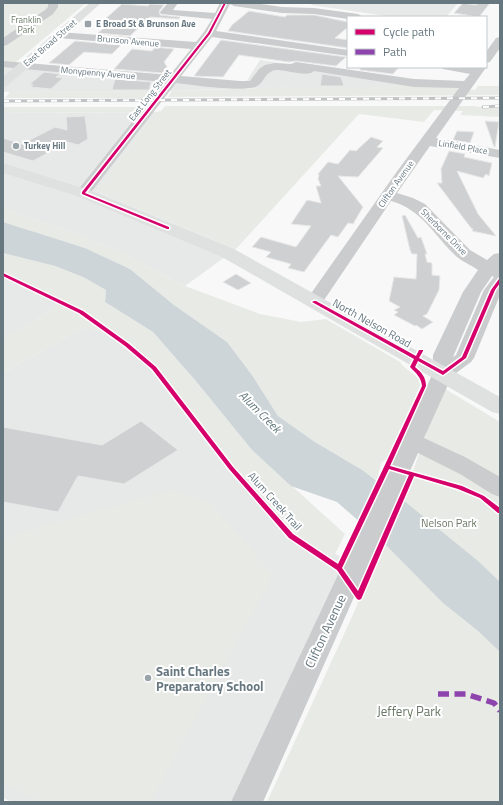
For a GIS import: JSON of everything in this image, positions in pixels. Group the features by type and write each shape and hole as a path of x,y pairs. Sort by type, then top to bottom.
{"main road":[{"name":"East Broad Street","path":"3,83 96,3"},
{"name":"North Nelson Road","path":"3,168 83,193 228,253 443,373 500,407"}],"street":[{"path":"3,43 49,12 53,7 53,3"},
{"path":"173,3 164,12 218,16"},
{"name":"East Long Street","path":"83,193 209,33 225,3"},
{"path":"234,3 282,10 314,11 351,16"},
{"path":"209,33 275,37 347,52"},
{"name":"Brunson Avenue","path":"58,35 198,46"},
{"path":"264,54 275,37"},
{"path":"487,58 496,43"},
{"path":"246,81 260,60 304,69 414,83 468,85"},
{"name":"Monypenny Avenue","path":"3,64 172,80 248,85 253,84 264,70 269,68 283,67 304,69"},
{"path":"378,78 386,68"},
{"path":"463,68 479,69"},
{"name":"Clifton Avenue","path":"314,302 426,141 479,69"},
{"name":"Linfield Place","path":"426,141 500,154"},
{"name":"Sherborne Drive","path":"388,195 419,206 464,254 497,270"},
{"path":"443,373 464,358 493,290 497,270"},
{"name":"Clifton Avenue","path":"247,802 443,373"},
{"path":"412,441 459,462 500,488"}],"shaded area":[{"path":"314,3 458,3 447,16 386,16 311,5"},
{"path":"260,60 398,81 393,87 3,92 3,73 12,65 246,82"},
{"path":"156,112 97,190 100,193 236,249 185,286 118,251 58,227 22,216 3,207 3,113"},
{"path":"3,275 29,284 55,301 55,308 3,340"},
{"name":"Saint Charles Preparatory School","path":"81,329 92,329 109,333 148,365 316,556 335,554 348,559 235,802 12,802 3,798 3,370 6,371"}],"green space":[{"name":"Franklin Park","path":"3,3 86,3 3,73"},
{"path":"398,81 458,86 458,89 475,90 478,86 500,86 500,95 168,97 172,91 290,87 393,87"},
{"path":"155,91 151,98 5,98 10,92"},
{"path":"165,106 474,106 484,108 500,108 500,117 460,115 463,111 434,110 424,122 359,114 236,249 100,193 97,190 156,112 161,111"},
{"path":"3,107 138,107 134,112 3,113"},
{"path":"3,207 22,216 58,227 118,251 185,286 260,314 301,322 326,319 400,362 419,380 421,389 387,458 381,463 377,480 315,442 278,416 252,375 227,342 174,305 130,269 85,248 3,222"},
{"path":"3,253 55,266 83,277 106,290 105,302 153,332 195,380 252,450 345,534 335,554 316,556 267,514 148,365 109,333 92,329 81,329 6,371 3,370 3,340 55,308 55,301 29,284 3,275"},
{"name":"Jeffery Park","path":"442,387 500,422 500,614 477,630 500,652 500,802 267,802 356,608 366,582 386,542"},
{"path":"172,490 210,502 273,575 150,802 42,802 3,783 3,540 43,526"}],"water":[{"name":"Alum Creek","path":"3,222 85,248 130,269 174,305 227,342 252,375 278,416 315,442 362,470 403,500 478,561 500,582 500,652 477,630 443,603 385,544 337,502 291,486 252,450 195,380 153,332 105,302 106,290 83,277 55,266 3,253"}],"building":[{"path":"463,3 475,5 480,3 490,3 480,16 454,13"},
{"path":"122,4 148,6 150,4 164,5 159,11 160,15 180,17 179,19 150,17 130,36 98,33 112,21 104,20"},
{"path":"249,11 285,17 287,15 314,15 347,22 347,28 335,38 347,40 347,48 228,31 232,25"},
{"path":"221,40 346,57 336,66 296,61 289,62 239,55 223,77 194,76"},
{"path":"75,41 121,45 112,54 84,52 69,65 49,63"},
{"path":"155,47 174,49 164,62 167,67 162,73 114,69 132,49 152,51"},
{"path":"360,68 398,68 393,74 360,70"},
{"path":"44,72 60,74 56,77 63,78 51,89 30,87 33,85 30,84"},
{"path":"322,74 341,77 344,86 320,86"},
{"path":"115,79 151,82 149,90 112,90"},
{"path":"85,116 88,139 78,145 68,142 33,161 3,152 3,138 22,144 55,127 67,130 66,117"},
{"path":"485,121 499,122 495,147 494,147"},
{"path":"457,131 474,132 470,143 453,140"},
{"path":"371,137 383,141 377,147 383,148 358,177 338,176 363,207 353,224 348,223 338,237 331,235 304,272 288,268 291,264 266,257 271,252 252,247 261,237 296,247 311,226 291,224 307,200 321,203 316,186 321,186 318,179 318,174 328,162 338,164 350,150 356,151"},
{"path":"449,151 465,154 464,157 492,163 489,176 486,174 483,178 457,171 478,214 496,236 472,231 473,229 437,183 442,183 441,169"},
{"path":"405,215 418,238 421,237 427,254 425,254 427,262 432,263 432,275 440,276 439,290 427,314 423,316 433,322 422,329 394,315 398,312 394,310 400,307 389,301 394,277 416,279 417,254 412,254 410,250 402,216"},
{"path":"236,274 251,283 238,290 223,282"},
{"path":"141,421 178,450 124,484 78,476 58,512 3,502 3,427 102,445"}],"railway":[{"path":"3,101 500,98"},
{"path":"483,107 500,106"}],"marked path":[{"path":"438,694 466,694 494,703 500,711"}],"cycle path":[{"path":"168,228 83,193 209,33 225,3"},
{"name":"Alum Creek Trail","path":"3,274 81,312 127,345 154,368 231,468 291,536 339,568 359,597"},
{"path":"314,302 443,373 464,358 493,290 500,280"},
{"path":"421,351 412,367 421,375 424,386 387,467 460,487 482,497 500,511"},
{"path":"339,568 387,467"},
{"path":"359,597 412,474"}],"place":[{"name":"E Broad St & Brunson Ave","path":"88,24"},
{"name":"Turkey Hill","path":"16,146"},
{"name":"Saint Charles Preparatory School","path":"148,678"}],"park label":[{"name":"Nelson Park","path":"449,523"}]}
